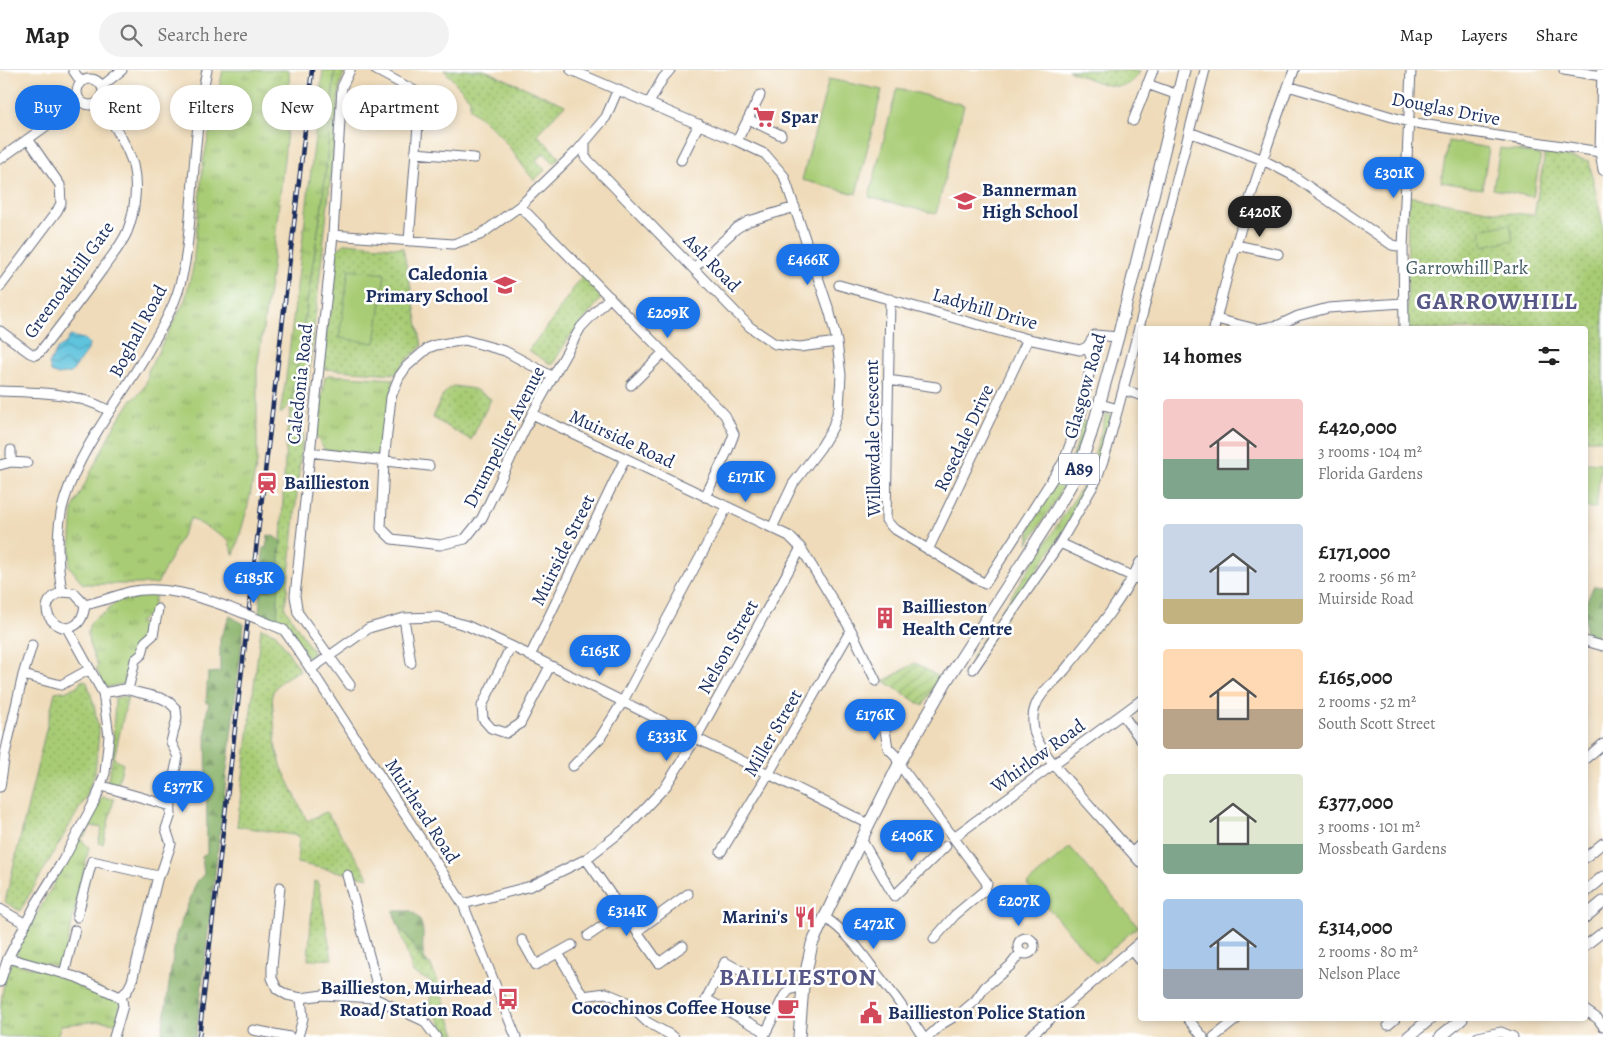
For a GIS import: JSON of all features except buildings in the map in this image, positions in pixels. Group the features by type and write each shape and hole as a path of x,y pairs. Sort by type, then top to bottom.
{"main road":[{"name":"Glasgow Road","path":"798,1037 803,986 812,944 861,839 899,764 951,673 1067,493 1083,457 1118,337 1184,70"},
{"path":"1588,890 1603,877"},
{"path":"1588,914 1603,902"},
{"path":"1408,1037 1428,1021"},
{"path":"1440,1037 1460,1021"}],"street":[{"path":"73,70 81,82"},
{"path":"103,85 122,70"},
{"name":"Boghall Road","path":"62,592 58,567 58,536 64,499 80,462 161,330 176,300 180,286 189,234 198,128 207,70"},
{"name":"Caledonia Road","path":"350,70 342,87 333,235 295,596 298,613 350,685"},
{"path":"376,70 415,91 420,99 409,241"},
{"path":"571,70 738,140 765,154 784,176 830,313 837,342 841,376 839,408 832,430 793,484 772,528"},
{"path":"649,103 663,78 670,70"},
{"path":"1133,121 1153,70"},
{"name":"Glasgow Road","path":"1139,326 1205,70"},
{"path":"1232,326 1215,324 1261,159 1294,70"},
{"path":"1404,326 1403,247 1411,70"},
{"path":"1564,70 1602,73 1600,152 1603,170"},
{"path":"90,105 81,102 77,92 81,82 92,79 101,85"},
{"path":"1147,84 1178,95"},
{"name":"Douglas Drive","path":"1288,86 1409,122 1600,152"},
{"path":"333,235 453,244 480,236 520,206 571,157 606,117 618,89"},
{"path":"738,140 760,95"},
{"path":"0,159 81,102"},
{"path":"748,120 781,135"},
{"path":"681,160 699,124"},
{"name":"Greenoakhill Gate","path":"0,331 30,353 40,352 121,243 127,232 134,206 135,185 133,165 117,130"},
{"path":"1189,132 1261,159 1292,175 1392,245 1403,247"},
{"path":"0,287 61,203 60,185 28,139"},
{"path":"571,157 585,157 585,142"},
{"path":"416,153 474,158"},
{"name":"Ash Road","path":"585,157 750,326 775,344 800,347 837,342"},
{"path":"520,206 725,415 734,434 705,497"},
{"path":"694,268 737,228 749,221 795,207"},
{"path":"1236,245 1278,254"},
{"name":"Ladyhill Drive","path":"839,285 1028,339 1080,350 1087,347"},
{"name":"Drumpellier Avenue","path":"553,377 505,351 465,340 428,348 408,366 396,384 391,397 384,461 381,528 392,539 440,545 465,539 482,518 532,414 553,377 581,327 610,297"},
{"name":"Willowdale Crescent","path":"890,299 886,520 893,528 985,584 1064,461 1082,411 1091,364 1091,357 1087,347"},
{"path":"1274,326 1298,316 1328,308 1403,303"},
{"name":"Glasgow Road","path":"974,669 1060,543 1096,481 1107,449 1138,331"},
{"path":"1087,347 1095,335 1118,337"},
{"name":"Rosedale Drive","path":"928,550 1028,339"},
{"path":"631,385 664,352"},
{"path":"1109,369 1127,374"},
{"path":"888,380 936,386"},
{"path":"1123,390 1138,395"},
{"path":"0,391 46,392 63,395 79,398 110,411"},
{"path":"1100,404 1118,408"},
{"name":"Muirside Road","path":"532,414 789,536 801,548 851,630 876,681"},
{"path":"11,450 11,462"},
{"path":"309,452 429,466"},
{"name":"Muirside Street","path":"530,656 626,459"},
{"path":"0,465 11,462 28,462"},
{"path":"573,766 600,738 623,701 727,507"},
{"path":"1060,543 1137,579 1060,676 1039,698 1033,719 1034,731 1038,743 1053,764 1138,860"},
{"name":"Nelson Street","path":"463,904 531,886 586,859 626,828 666,786 696,738 801,548"},
{"name":"Muirhead Road","path":"84,605 107,600 129,592 156,589 200,597 284,630 463,904 516,1037"},
{"path":"62,592 74,593 84,605 84,613 80,621 76,625 66,628 59,627 53,623 47,612 50,600 54,595 62,592"},
{"path":"128,690 134,660 142,654 145,642 153,634 158,609"},
{"path":"311,669 369,628 404,618 438,617 468,626 511,646 869,824"},
{"path":"404,618 411,664"},
{"path":"0,982 8,958 36,904 78,834 102,786 106,773 109,736 103,693 66,628"},
{"name":"Miller Street","path":"721,852 769,774 851,630"},
{"path":"1588,642 1603,646"},
{"path":"0,787 5,754 32,645"},
{"path":"511,646 482,706 483,720 491,728 506,733 520,724 550,666"},
{"path":"23,676 61,685 90,669"},
{"path":"103,693 124,689 161,698 170,702 176,709 177,718 171,742 178,757 170,794 171,814 166,829 171,844 162,871 158,876 132,981 127,991 120,998"},
{"name":"Whirlow Road","path":"954,837 1138,703"},
{"path":"881,707 888,748 987,882 985,890 955,916 934,939"},
{"path":"1123,715 1138,736"},
{"path":"1588,756 1603,744"},
{"path":"102,786 171,806"},
{"path":"861,839 894,896 946,846"},
{"path":"1588,856 1603,843"},
{"path":"1132,853 1138,847"},
{"path":"586,859 659,963 683,946"},
{"path":"77,917 92,861 158,876"},
{"path":"347,875 376,981 374,998"},
{"path":"280,887 272,966 272,978 278,989 287,996 301,998 323,995 374,998 424,1021 436,1037"},
{"path":"637,931 688,894"},
{"path":"0,909 26,924"},
{"path":"588,936 623,912"},
{"path":"824,917 852,940 900,1002 923,1037"},
{"path":"64,974 74,930"},
{"path":"1588,944 1603,932"},
{"path":"522,940 536,965 572,945"},
{"path":"1030,1037 1138,944"},
{"path":"1132,950 1138,958"},
{"path":"928,1037 942,1024 975,1001 985,987 1010,966 1021,952"},
{"path":"558,953 583,996 606,992 625,1001 647,1022 674,1037"},
{"path":"8,958 76,977 120,998 123,1006 114,1037"},
{"path":"754,978 725,962 706,999 765,1034 784,996 789,990 803,986"},
{"path":"298,1037 303,1018 301,998"},
{"path":"1588,1012 1598,1019 1603,1026"},
{"path":"1190,1021 1203,1037"},
{"path":"1214,1037 1234,1021"},
{"path":"253,1030 290,1037"},
{"path":"1478,1037 1501,1032 1513,1037"}],"green space":[{"path":"223,70 289,70 289,85 262,85 262,130 287,130 271,276 257,369 257,462 247,510 234,555 228,540 191,518 157,584 83,584 69,566 73,508 113,428 132,399 144,387 148,371 185,300 193,267 203,162 210,130 252,130 252,85 220,85"},
{"path":"323,70 335,70 332,102 332,85 321,85"},
{"path":"335,70 345,70 340,84 285,608 313,652 310,657 306,656 302,648 300,649 277,624 286,439 323,199 329,130 332,130"},
{"path":"444,70 484,70 565,105 537,134 560,158 554,163 544,153 536,160 545,170 534,180 498,134 470,109 470,99"},
{"path":"1068,70 1140,70 1134,80 1127,85 1117,86 1097,82"},
{"path":"829,79 882,90 856,194 802,180"},
{"path":"897,88 964,105 936,214 869,197"},
{"path":"316,130 329,130 323,199 292,401 280,413 286,378"},
{"path":"1448,141 1489,148 1482,189 1441,182"},
{"path":"1500,148 1541,155 1533,197 1493,189"},
{"name":"Garrowhill Park","path":"1545,153 1589,161 1603,226 1603,440 1588,440 1588,326 1407,326 1408,196 1499,212 1534,215"},
{"path":"1510,224 1513,240 1483,246 1480,230"},
{"path":"346,243 403,248 422,346 403,364 396,374 323,369 335,251"},
{"path":"349,269 385,274 375,343 339,338"},
{"path":"583,274 604,295 568,339 552,365 528,350 546,329"},
{"path":"329,375 394,379 382,457 325,450 315,435 325,377"},
{"path":"454,386 474,389 491,399 471,440 433,418 443,395"},
{"path":"1106,414 1112,416 1095,470 1083,499 1055,544 977,659 971,658 1080,490 1091,467"},
{"path":"1082,421 1088,422 1068,476 1055,502 1028,543 1032,521 1075,450"},
{"path":"1588,462 1601,463 1596,508 1588,507"},
{"path":"268,535 275,537 281,542 277,624 259,614 263,548 266,548"},
{"path":"1594,586 1603,587 1603,608 1596,639 1588,636 1588,598"},
{"path":"156,593 152,612 138,623 145,625 147,629 146,634 141,638 138,651 131,656 124,684 106,687 96,668 98,665 89,642 88,629 90,624 95,618 120,601 135,596"},
{"path":"230,616 244,624 196,1037 178,1037 162,1034 176,935 197,881 204,874 202,857 207,852 206,717 209,702 206,703 208,673 220,672 220,638"},
{"path":"261,628 276,634 300,670 279,683 272,695 276,748 282,768 307,821 326,812 369,878 297,863 299,836 237,826"},
{"path":"915,663 939,677 923,706 884,681"},
{"path":"84,680 87,682 94,705 99,733 95,772 86,797 20,911 5,902 55,692 65,692 79,685"},
{"path":"128,696 114,758 123,764 117,788 107,783 112,762 115,698"},
{"path":"102,797 114,799 103,844 98,843 102,828 91,826 84,837 80,835"},
{"path":"79,838 89,847 62,968 19,957 16,952"},
{"path":"1070,847 1138,926 1096,963 1027,884"},
{"path":"314,881 318,882 332,959 308,960"},
{"path":"393,911 411,911 418,917 423,931 423,952 429,965 423,963 406,934 399,928"},
{"path":"399,928 406,934 423,963 431,965 457,1037 448,1037 437,1017 429,1012 432,982 413,973"},
{"path":"11,962 69,977 99,988 121,1003 117,1023 100,1021 61,1025 57,1037 0,1037 1,999"}],"water":[{"path":"70,336 84,339 89,343 88,350 71,373 58,375 51,372 49,364 58,348 66,343"}],"railway":[{"path":"199,1037 312,70"}],"place":[{"name":"Spar","path":"764,117"},
{"name":"Bannerman High School","path":"965,201"},
{"name":"Caledonia Primary School","path":"505,285"},
{"name":"Baillieston","path":"267,483"},
{"name":"Baillieston Health Centre","path":"885,618"},
{"name":"Marini's","path":"805,917"},
{"name":"Baillieston, Muirhead Road/ Station Road","path":"508,999"},
{"name":"Cocochinos Coffee House","path":"788,1008"},
{"name":"Baillieston Police Station","path":"871,1013"}],"district":[{"name":"GARROWHILL","path":"1497,301"},
{"name":"BAILLIESTON","path":"798,977"}]}
